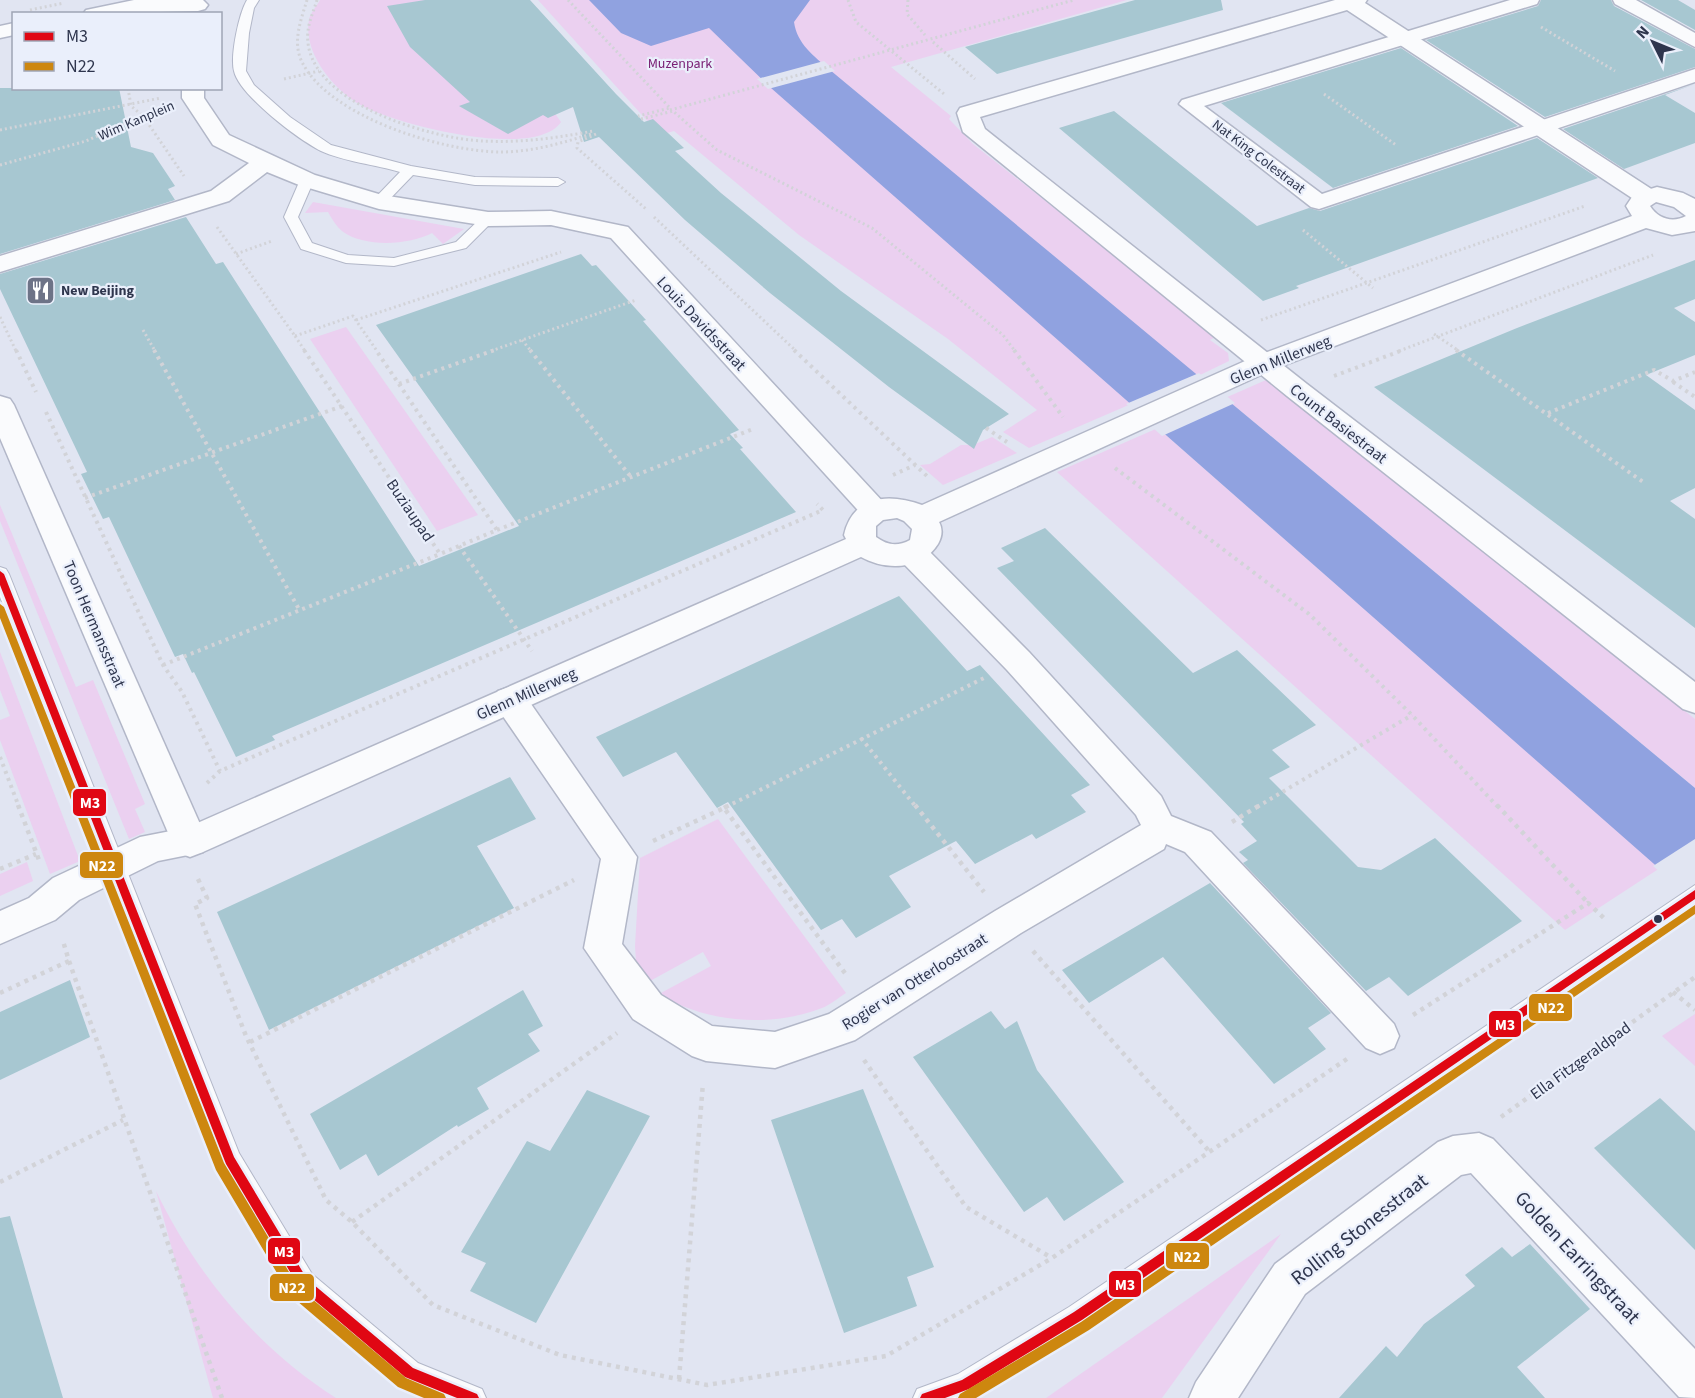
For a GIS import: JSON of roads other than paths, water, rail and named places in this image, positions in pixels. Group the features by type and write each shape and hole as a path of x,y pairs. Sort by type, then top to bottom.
{"street":[{"name":"Nat King Colestraat","path":"1530,0 1189,104 1319,202 1695,75"},
{"path":"1622,0 1695,41"},
{"path":"1353,1 1404,38 1543,126 1647,208 1675,227 1690,225 1693,210"},
{"name":"Count Basiestraat","path":"1353,1 968,113 974,132 1297,390 1695,700"},
{"path":"104,12 141,5 199,6"},
{"name":"Louis Davidsstraat","path":"193,92 221,140 307,180 379,202 488,219 551,218 619,232 875,511"},
{"path":"0,264 220,196 265,162"},
{"name":"Glenn Millerweg","path":"921,518 1264,363 1402,311 1647,208"},
{"name":"Toon Hermansstraat","path":"0,405 190,843"},
{"path":"899,508 921,518 927,527 927,537 922,546 912,553 885,555 863,544 859,535 859,526 865,517 875,511 899,508"},
{"name":"Glenn Millerweg","path":"0,928 51,920 74,909 116,877 162,868 190,843 863,544"},
{"path":"912,553 1018,661 1149,806 1159,826 1198,842 1380,1036"},
{"name":"Rogier van Otterloostraat","path":"510,700 619,857 603,948 647,1007 706,1044 775,1050 841,1028 1008,922 1151,839 1159,826"},
{"name":"Golden Earringstraat","path":"1466,1155 1695,1381"},
{"name":"Rolling Stonesstraat","path":"1212,1398 1290,1279 1466,1155"}],"lane":[{"path":"253,0 248,8 243,33 240,71 249,87 285,120 326,148 410,170 475,181 558,182"},
{"path":"379,202 410,170"},
{"path":"307,180 291,217 306,246 346,259 394,262 461,245 488,219"},
{"path":"0,574 116,877 230,1160 303,1283 410,1373 472,1398"},
{"path":"926,1398 965,1385 1078,1316 1695,894"}],"water":[{"path":"589,0 810,0 794,22 802,43 818,60 1695,788 1695,900 771,88 709,28 651,46 621,33"}],"place":[{"name":"New Beijing","path":"40,290"}],"park label":[{"name":"Muzenpark","path":"680,63"}]}
